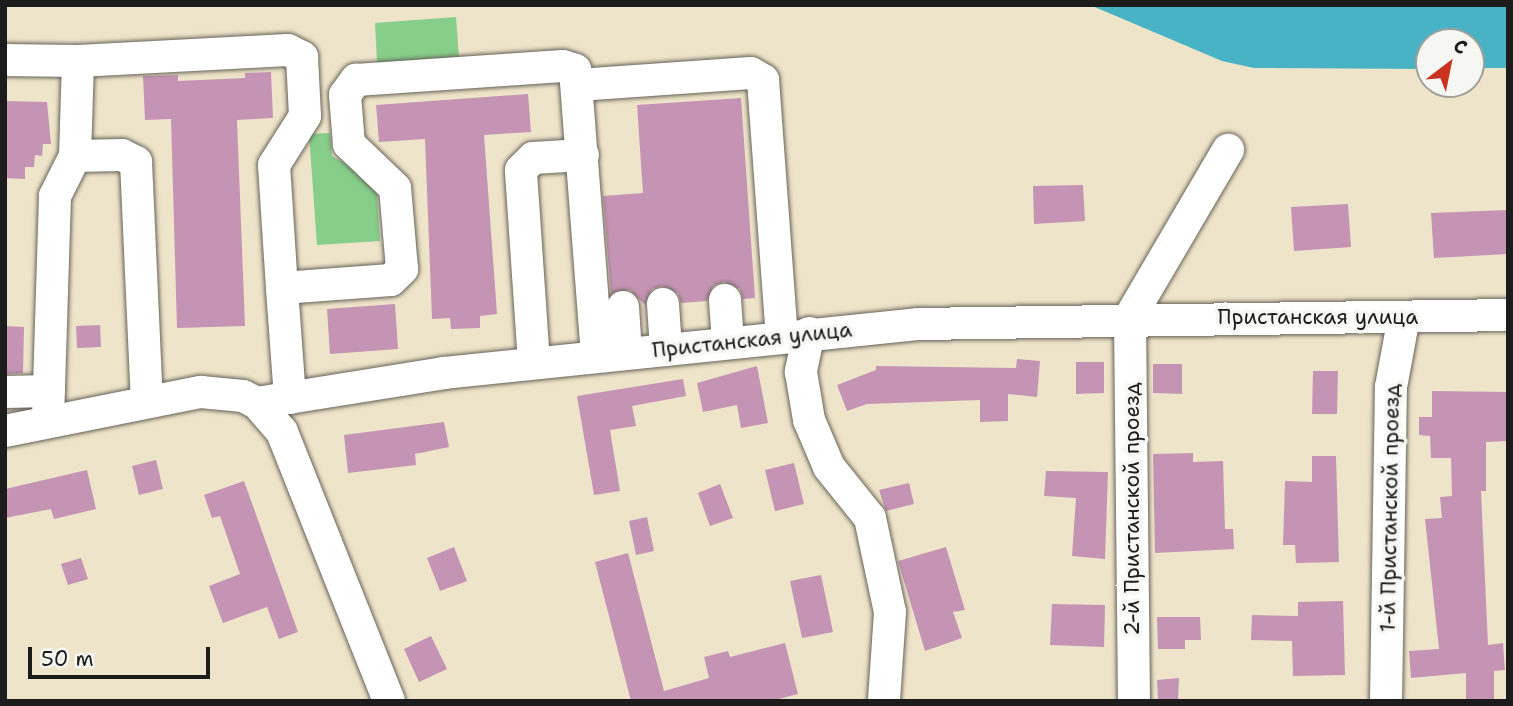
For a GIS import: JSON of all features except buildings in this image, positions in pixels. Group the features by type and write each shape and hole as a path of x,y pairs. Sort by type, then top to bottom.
{"street":[{"path":"5,60 78,61 288,50 302,57 305,116 274,166 290,398"},
{"path":"48,422 55,196 75,156 78,61"},
{"path":"282,288 391,280 402,269 395,188 349,144 345,94 351,83 564,66 575,70 578,85 583,155 611,355"},
{"path":"578,85 751,73 762,80 809,419 829,467 870,518 890,612 884,701"},
{"path":"1130,317 1228,150"},
{"path":"75,156 122,155 136,162 147,402"},
{"path":"534,363 521,170 533,158 583,155"},
{"path":"725,300 728,342"},
{"path":"663,304 666,349"},
{"path":"611,355 623,307"},
{"name":"Пристанская улица","path":"5,431 215,391 257,403 534,363 796,334 1130,317 1508,315"},
{"name":"2-й Пристанской проезд","path":"1130,317 1134,701"},
{"name":"1-й Пристанской проезд","path":"1386,701 1391,387 1404,317"},
{"path":"5,392 49,391"},
{"path":"257,403 282,432 389,701"}],"green space":[{"path":"456,17 459,58 377,63 375,23"},
{"path":"330,133 332,156 376,181 380,241 317,245 309,134"}],"water":[{"path":"1090,5 1508,5 1508,68 1485,68 1485,28 1415,28 1415,69 1254,68 1222,61"}]}
